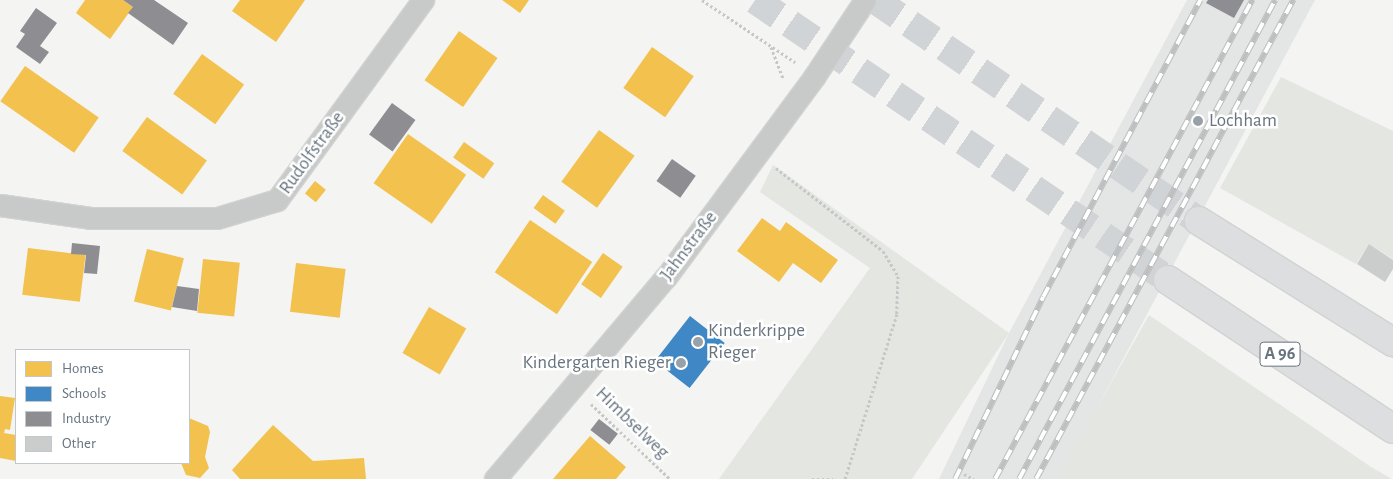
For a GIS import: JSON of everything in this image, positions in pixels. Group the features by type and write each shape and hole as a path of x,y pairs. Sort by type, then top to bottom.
{"highway":[{"path":"1199,220 1393,342"},
{"name":"A 96","path":"1168,280 1393,429"}],"street":[{"name":"Rudolfstraße","path":"0,205 90,218 217,218 277,200 423,0"},
{"name":"Jahnstraße","path":"495,479 574,388 666,277 814,77 865,0"}],"path":[{"path":"702,0 814,77"},
{"path":"757,154 883,251 898,276 897,314 845,479"},
{"name":"Himbselweg","path":"574,388 670,479"},
{"path":"964,474 974,479"},
{"path":"812,479 833,479"}],"shaded area":[{"path":"1187,0 1315,0 1059,479 939,479 1009,333"},
{"path":"1281,77 1393,131 1393,259 1369,244 1356,264 1220,188"},
{"path":"773,165 1009,333 912,479 719,479 870,268 760,192"},
{"path":"1149,315 1371,467 1392,479 1057,479"}],"building: Homes":[{"path":"85,0 123,0 133,7 110,39 76,13"},
{"path":"240,0 305,0 276,42 232,11"},
{"path":"502,0 529,0 520,13"},
{"path":"459,31 498,58 463,107 425,80"},
{"path":"652,47 694,76 665,117 623,88"},
{"path":"202,54 244,85 215,124 173,94"},
{"path":"25,66 99,118 74,153 0,101"},
{"path":"147,117 207,160 182,194 122,151"},
{"path":"599,130 635,156 597,208 561,182"},
{"path":"408,134 466,175 432,224 374,183"},
{"path":"464,142 494,163 483,179 453,158"},
{"path":"315,181 326,190 316,202 305,193"},
{"path":"543,195 565,211 555,224 534,208"},
{"path":"762,218 780,231 786,222 838,260 821,283 793,263 779,282 737,251"},
{"path":"530,220 592,262 557,314 495,272"},
{"path":"28,248 86,255 80,302 22,295"},
{"path":"147,249 184,258 171,311 134,301"},
{"path":"603,253 623,267 601,298 581,284"},
{"path":"203,259 240,263 234,317 197,313"},
{"path":"296,263 346,269 340,318 290,312"},
{"path":"429,307 466,328 440,374 402,353"},
{"path":"0,396 15,398 10,430 5,429 4,433 15,435 15,461 0,458"},
{"path":"190,418 208,426 210,432 205,457 209,468 200,478 186,475 181,464 190,464"},
{"path":"273,425 313,461 364,458 366,479 240,479 232,470"},
{"path":"590,436 626,467 616,479 553,479"}],"building: Schools":[{"path":"690,316 725,343 690,388 655,361"}],"building: Industry":[{"path":"123,0 154,0 188,23 173,45 128,13 133,7"},
{"path":"1208,0 1244,0 1234,18 1206,3"},
{"path":"36,8 57,23 40,46 49,52 40,64 16,47 25,34 20,31"},
{"path":"392,103 415,120 393,152 369,135"},
{"path":"672,159 696,176 680,198 657,181"},
{"path":"72,243 100,246 97,274 84,273 86,255 71,254"},
{"path":"177,286 199,289 197,311 172,307"},
{"path":"599,419 618,434 609,445 590,430"}],"building: Other":[{"path":"1369,244 1393,260 1393,269 1385,282 1357,264"}],"tunnel":[{"path":"755,0 1168,280"},
{"path":"875,0 1199,221"}],"railway":[{"path":"955,479 1043,297 1200,0"},
{"path":"995,479 1252,0"},
{"path":"1019,479 1275,0"},
{"path":"1036,479 1293,0"}],"place":[{"name":"Lochham","path":"1198,121"},
{"name":"Kinderkrippe Rieger","path":"698,342"},
{"name":"Kindergarten Rieger","path":"681,363"}]}
